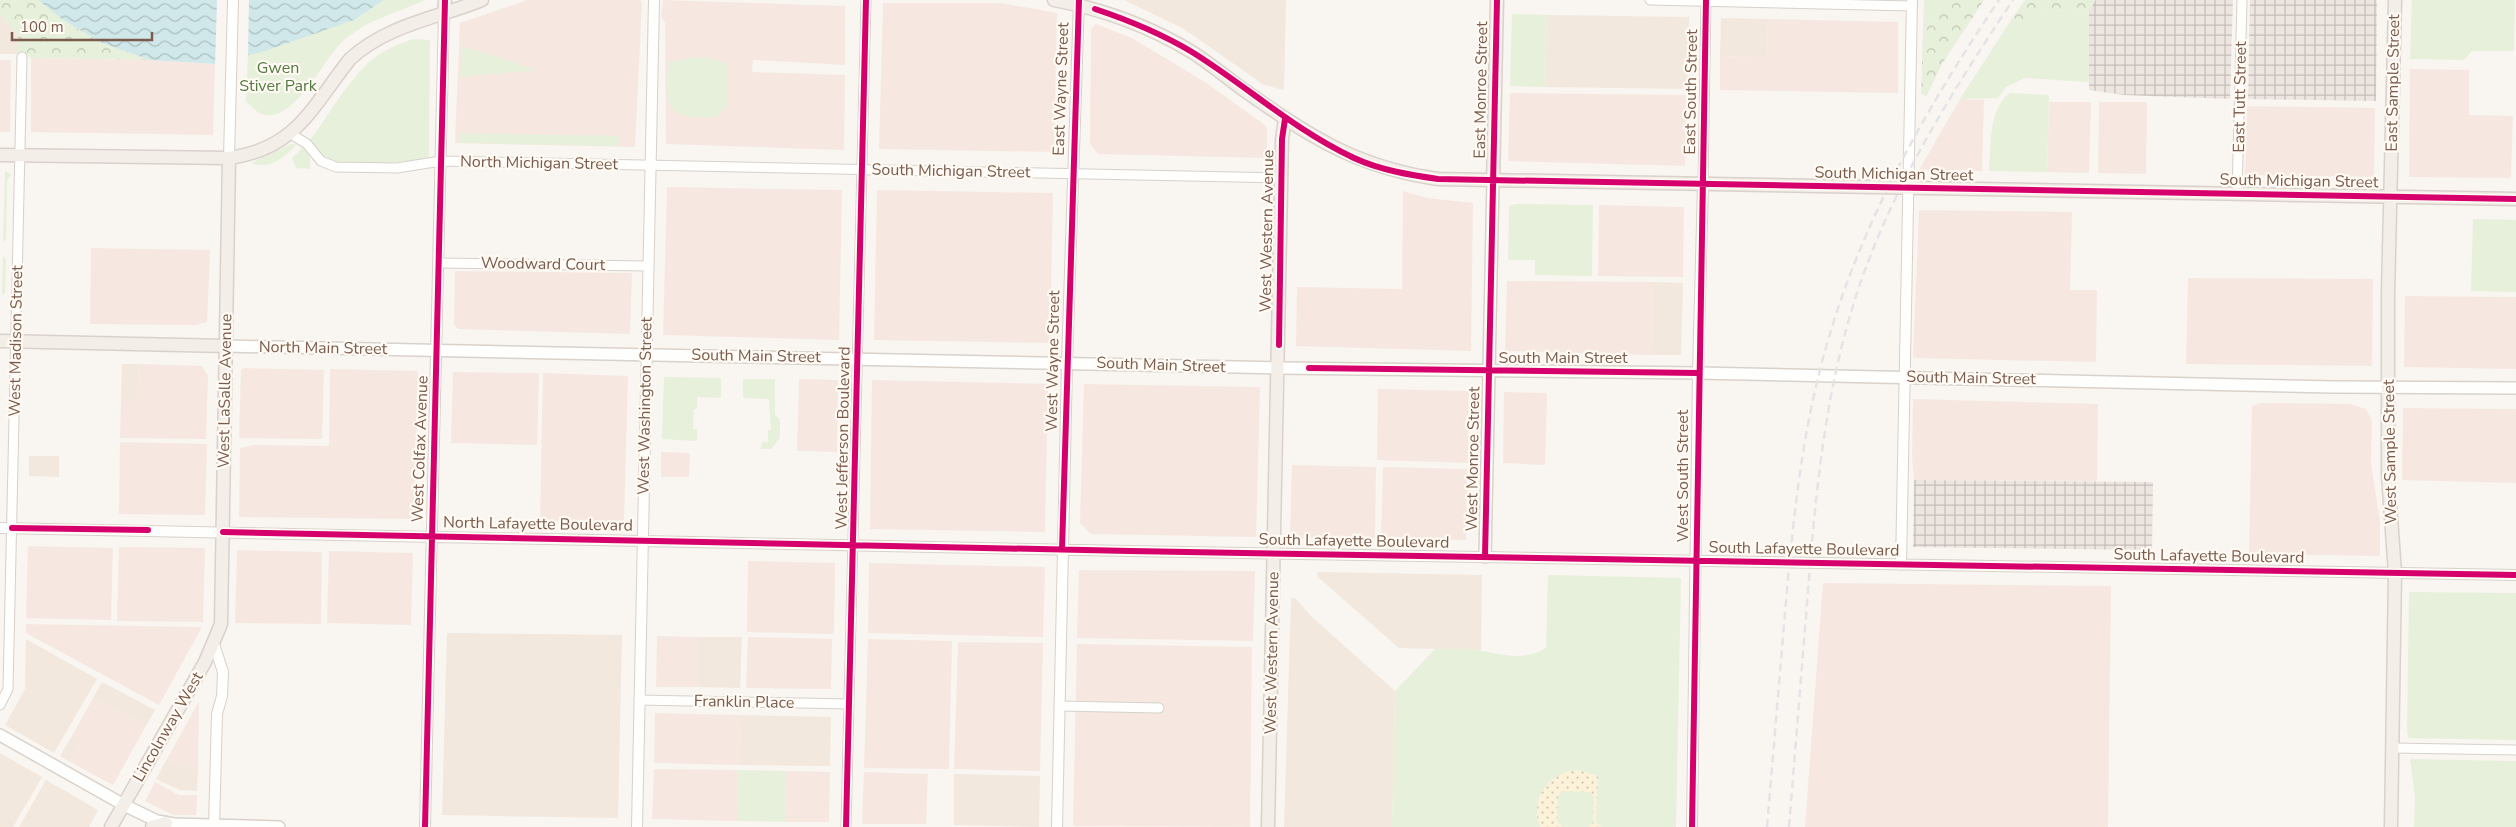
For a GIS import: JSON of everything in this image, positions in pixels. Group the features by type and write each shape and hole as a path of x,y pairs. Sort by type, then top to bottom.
{"main road":[{"path":"444,13 445,0"},
{"path":"0,155 229,158 252,155 291,134 312,112 339,74 359,51 393,31 482,0"},
{"name":"South Michigan Street","path":"1054,0 1079,2 1134,24 1191,52 1285,119 1314,137 1355,158 1378,167 1438,179 2516,199"},
{"name":"East Monroe Street","path":"1493,181 1496,0"},
{"name":"East Sample Street","path":"2390,197 2395,0"},
{"name":"West Western Avenue","path":"1268,827 1282,178 1285,119"},
{"name":"West LaSalle Avenue","path":"221,624 229,158"},
{"name":"West Monroe Street","path":"1484,557 1493,181"},
{"name":"West Sample Street","path":"2390,197 2388,475 2395,573 2391,827"},
{"name":"North Main Street","path":"0,342 646,354"},
{"name":"South Main Street","path":"646,354 1488,372 1698,373 2516,388"},
{"name":"Lincolnway West","path":"111,827 214,644 221,624"},
{"path":"0,735 124,805 145,816 166,823 279,827"},
{"path":"152,827 166,823"}],"street":[{"path":"229,158 233,0"},
{"name":"West Washington Street","path":"636,827 654,0"},
{"name":"West Jefferson Boulevard","path":"846,827 859,358 866,0"},
{"path":"1650,0 1912,3 1901,565"},
{"name":"East South Street","path":"1703,185 1706,0"},
{"name":"East Tutt Street","path":"2237,194 2242,0"},
{"name":"East Wayne Street","path":"1072,173 1079,2"},
{"name":"West Colfax Avenue","path":"425,827 444,13"},
{"name":"West Madison Street","path":"0,705 8,688 22,56"},
{"name":"North Michigan Street","path":"291,134 307,144 317,157 333,166 398,168 441,162 650,165"},
{"name":"South Michigan Street","path":"650,165 1282,178"},
{"name":"West Wayne Street","path":"1057,827 1072,173"},
{"name":"West South Street","path":"1692,827 1698,373 1703,185"},
{"name":"Woodward Court","path":"438,263 648,266"},
{"name":"North Lafayette Boulevard","path":"0,528 642,540"},
{"name":"South Lafayette Boulevard","path":"642,540 1062,550 2516,575"},
{"path":"214,644 223,672 222,696 217,714 214,826"},
{"name":"Franklin Place","path":"639,700 849,704"},
{"path":"1059,706 1159,708"},
{"path":"2392,748 2516,750"}],"shaded area":[{"path":"528,0 640,0 642,2 635,147 455,143 460,23"},
{"path":"663,0 845,6 845,65 753,60 752,72 845,75 844,150 666,144 665,23 661,16"},
{"path":"1124,0 1286,0 1284,90 1264,85 1184,29"},
{"path":"2095,0 2233,0 2230,99 2124,95 2089,90 2089,12"},
{"path":"2250,0 2377,0 2376,101 2248,99"},
{"path":"883,3 1000,3 1057,13 1054,152 879,149"},
{"path":"0,13 18,36 18,54 0,54"},
{"path":"1547,15 1689,17 1687,89 1545,87"},
{"path":"1721,18 1768,19 1767,57 1720,56"},
{"path":"1768,19 1898,22 1898,93 1720,90 1720,56 1767,57"},
{"path":"1096,24 1132,38 1205,82 1265,125 1267,129 1267,158 1098,154 1090,144 1091,29"},
{"path":"31,58 150,60 215,64 213,135 31,132"},
{"path":"0,60 11,60 10,132 0,132"},
{"path":"2410,69 2469,70 2469,115 2513,116 2511,178 2409,177"},
{"path":"1510,93 1687,95 1685,166 1508,161"},
{"path":"1960,99 1984,100 1982,171 1919,170"},
{"path":"2049,102 2091,102 2089,173 2047,172"},
{"path":"2099,102 2147,102 2146,174 2098,173"},
{"path":"2247,106 2375,108 2374,177 2245,175"},
{"path":"667,187 842,190 839,340 663,335"},
{"path":"877,190 1053,193 1050,343 874,340"},
{"path":"1403,191 1427,198 1473,203 1471,351 1296,346 1297,287 1402,289"},
{"path":"1599,205 1684,207 1683,277 1598,276"},
{"path":"1919,210 2072,212 2070,290 2097,290 2096,362 1913,358"},
{"path":"91,248 210,250 207,322 196,325 90,324"},
{"path":"455,271 632,273 630,334 458,329 454,324"},
{"path":"2188,278 2373,279 2372,366 2186,364"},
{"path":"1507,281 1653,282 1652,355 1505,351"},
{"path":"1653,282 1683,283 1681,355 1652,355"},
{"path":"2405,296 2516,297 2516,369 2404,367"},
{"path":"122,364 139,364 137,402 121,402"},
{"path":"139,364 202,366 208,376 206,439 120,438 121,402 137,402"},
{"path":"244,368 324,370 322,439 239,438 241,370"},
{"path":"330,369 418,371 415,519 239,517 240,448 255,445 329,446"},
{"path":"453,372 539,373 537,445 451,443"},
{"path":"543,373 628,376 624,522 540,521"},
{"path":"799,379 838,380 837,452 797,451"},
{"path":"872,380 1048,384 1045,532 870,529"},
{"path":"1084,384 1260,387 1256,537 1091,534 1080,523"},
{"path":"1378,389 1469,391 1468,463 1377,460"},
{"path":"1504,392 1547,393 1545,465 1503,463"},
{"path":"1913,399 2098,404 2097,481 1914,480 1912,459"},
{"path":"2261,403 2350,404 2366,409 2372,421 2371,463 2380,522 2380,556 2249,554 2252,406"},
{"path":"2403,408 2516,409 2516,483 2402,480"},
{"path":"120,442 207,444 205,515 119,514"},
{"path":"661,452 690,453 689,477 661,477"},
{"path":"29,456 59,456 59,477 29,476"},
{"path":"1292,465 1376,467 1375,538 1290,538"},
{"path":"1383,467 1467,469 1466,540 1381,539"},
{"path":"1914,480 2153,482 2152,550 1913,547"},
{"path":"28,546 113,548 111,620 26,618"},
{"path":"119,547 205,548 203,622 117,621"},
{"path":"237,550 322,552 321,624 235,623"},
{"path":"329,551 413,553 411,625 327,623"},
{"path":"748,561 835,563 834,634 747,632"},
{"path":"869,563 1045,567 1043,637 868,633"},
{"path":"1079,570 1255,571 1253,641 1077,638"},
{"path":"1317,572 1482,575 1481,650 1399,648 1318,577"},
{"path":"1823,583 2111,586 2108,827 1805,827"},
{"path":"1291,598 1295,598 1312,617 1395,691 1392,827 1284,827"},
{"path":"26,624 202,627 159,705 26,633"},
{"path":"447,633 622,635 618,818 442,815"},
{"path":"657,636 698,637 698,687 656,687"},
{"path":"698,637 742,637 740,688 698,687"},
{"path":"748,637 832,639 831,689 746,688"},
{"path":"26,639 97,679 54,753 5,725 25,689"},
{"path":"868,639 952,641 949,769 864,768"},
{"path":"958,642 1043,643 1040,771 954,769"},
{"path":"1077,644 1252,647 1250,827 1073,826"},
{"path":"102,682 155,710 146,726 93,698"},
{"path":"93,698 146,726 113,785 70,762 82,740 73,734"},
{"path":"199,701 198,768 183,767 167,759"},
{"path":"655,713 740,715 739,765 654,763"},
{"path":"740,715 831,717 830,766 739,765"},
{"path":"73,734 82,740 70,762 60,756"},
{"path":"0,753 42,777 13,827 0,827"},
{"path":"167,759 183,767 198,768 197,791 180,790 156,779"},
{"path":"654,769 738,770 737,821 652,819"},
{"path":"786,771 830,772 829,822 785,822"},
{"path":"864,772 928,774 926,824 862,824"},
{"path":"954,774 1040,776 1039,827 954,825"},
{"path":"46,780 98,810 89,827 19,827"},
{"path":"155,782 179,795 197,795 196,815 173,815 145,801"}],"green space":[{"path":"0,0 38,0 63,20 102,43 150,60 31,58 27,55 18,54 18,36 0,13"},
{"name":"Gwen Stiver Park","path":"384,0 425,0 373,22 353,33 335,50 297,100 285,110 273,115 261,114 246,102 248,55 354,20"},
{"path":"1924,0 1948,0 1923,32"},
{"path":"1948,0 1984,0 1942,64 1926,97 1921,93 1923,32"},
{"path":"2025,0 2095,0 2089,12 2035,9 2024,25 2013,17"},
{"path":"2412,0 2515,0 2514,51 2472,51 2464,60 2410,59"},
{"path":"2035,9 2089,12 2089,82 2025,78 2006,87 1998,98 1960,99 2013,17 2023,25"},
{"path":"1512,14 1547,15 1545,87 1510,86"},
{"path":"413,39 430,40 429,157 376,163 345,163 324,159 316,151 310,140 350,83 376,56 394,46"},
{"path":"462,46 537,70 460,77"},
{"path":"696,57 711,58 728,64 728,106 718,116 694,117 683,115 670,106 667,90 669,62"},
{"path":"2010,93 2049,95 2047,172 1989,171 1994,118 2003,100"},
{"path":"460,133 619,136 618,146 460,143"},
{"path":"291,144 297,144 277,161 265,165 251,163"},
{"path":"303,147 310,154 310,169 296,168 292,158"},
{"path":"5,171 11,174 7,181 6,239 3,242"},
{"path":"1516,204 1593,205 1592,276 1535,275 1535,260 1508,260 1509,206"},
{"path":"2473,219 2516,220 2516,292 2471,291"},
{"path":"3,255 6,259 5,293 2,295"},
{"path":"664,377 721,378 721,398 697,397 693,429 697,429 697,441 662,439"},
{"path":"743,379 775,379 775,415 780,419 780,438 771,449 761,449 762,442 768,442 768,430 771,430 769,399 743,398"},
{"path":"1548,575 1681,578 1676,827 1392,827 1395,691 1435,649 1470,649 1523,656 1531,655 1546,648"},
{"path":"2409,592 2516,593 2516,740 2409,738 2407,733"},
{"path":"2410,759 2516,761 2516,827 2414,827 2415,798"},
{"path":"738,770 786,771 785,822 737,821"}],"sand":[{"path":"1578,770 1598,776 1596,822 1601,827 1588,827 1593,823 1594,797 1589,792 1563,791 1558,796 1557,821 1562,827 1540,827 1538,806 1544,788 1558,776"}],"water":[{"path":"38,0 384,0 354,20 265,51 215,64 150,60 102,43 63,20"}],"pier":[{"path":"217,0 249,0 248,58 215,67"}],"railway":[{"path":"1767,827 1797,495 1811,407 1832,327 1849,277 1891,181 1942,89 1999,0"},
{"path":"1789,827 1818,486 1836,369 1846,331 1871,254 1905,178 1967,70 2013,0"}],"cycle path":[{"path":"425,827 445,0"},
{"path":"846,827 866,0"},
{"path":"1062,549 1079,0"},
{"path":"1485,557 1497,0"},
{"path":"1692,827 1706,0"},
{"path":"1095,9 1145,28 1192,52 1291,121 1332,147 1354,158 1385,169 1438,179 2516,199"},
{"path":"1279,345 1282,139 1285,119"},
{"path":"1309,368 1698,373"},
{"path":"12,528 148,530"},
{"path":"223,532 1130,551 2516,575"}]}
